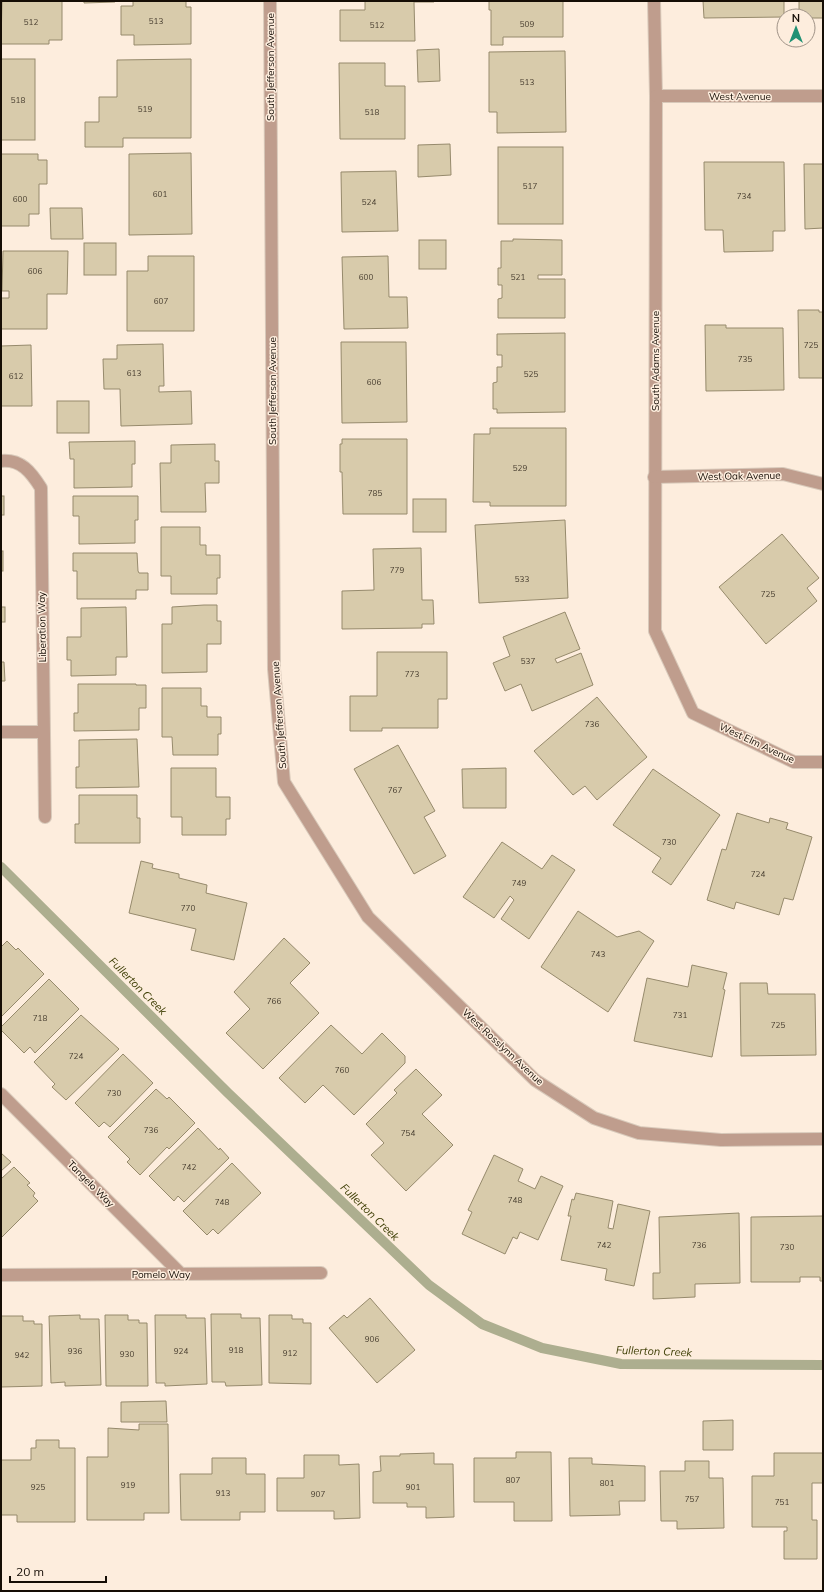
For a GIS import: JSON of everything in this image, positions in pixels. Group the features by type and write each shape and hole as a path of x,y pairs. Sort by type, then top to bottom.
{"street":[{"name":"South Jefferson Avenue","path":"270,1 274,669 284,782"},
{"name":"South Adams Avenue","path":"654,1 656,96 654,477 655,631 693,713"},
{"name":"West Avenue","path":"656,96 823,96"},
{"name":"Liberation Way","path":"1,461 20,463 32,474 41,488 45,817"},
{"name":"West Oak Avenue","path":"654,477 783,474 823,484"},
{"name":"West Elm Avenue","path":"693,713 794,762 823,762"},
{"path":"1,732 43,732"},
{"name":"West Rosslynn Avenue","path":"284,782 368,917 535,1080 594,1118 639,1132 721,1140 823,1140"},
{"name":"Tangelo Way","path":"1,1094 181,1274"},
{"name":"Pomelo Way","path":"1,1275 321,1273"}],"building":[{"path":"2,1 62,1 62,40 49,40 49,44 1,44"},
{"path":"84,1 115,1 115,2 84,3"},
{"path":"133,1 186,1 186,7 191,7 191,44 134,45 134,35 121,35 121,6 133,6"},
{"path":"365,1 434,2 414,2 415,41 340,41 340,10 365,10"},
{"path":"489,1 563,1 563,37 503,37 503,45 491,45 491,10 489,10"},
{"path":"703,1 784,1 784,8 776,8 776,17 704,18"},
{"path":"799,1 823,1 823,18 816,18 816,8 799,8"},
{"path":"439,49 440,81 418,82 417,50"},
{"path":"565,51 566,132 497,133 497,112 489,112 489,52"},
{"path":"1,59 35,59 35,140 1,140"},
{"path":"191,59 191,138 123,138 123,147 85,147 85,122 99,122 99,97 117,97 117,60"},
{"path":"339,63 385,63 385,86 405,86 405,139 340,139"},
{"path":"450,144 451,175 418,177 418,145"},
{"path":"498,147 563,147 563,224 498,224"},
{"path":"191,153 192,234 129,235 129,154"},
{"path":"1,154 38,154 38,160 47,160 47,184 39,184 39,214 29,214 29,226 1,226"},
{"path":"704,162 784,162 785,231 773,231 773,251 724,252 723,230 705,230"},
{"path":"804,164 823,164 823,228 805,229"},
{"path":"396,171 398,231 342,232 341,172"},
{"path":"50,208 82,208 83,239 51,239"},
{"path":"513,239 562,240 562,275 538,275 538,279 565,279 565,318 498,318 498,299 502,298 502,285 498,285 498,268 501,268 501,241 513,241"},
{"path":"419,240 446,240 446,269 419,269"},
{"path":"84,243 116,243 116,275 84,275"},
{"path":"3,251 68,251 67,294 47,294 47,329 1,329 1,298 9,298 9,291 2,291"},
{"path":"148,256 194,256 194,331 127,331 127,271 148,271"},
{"path":"388,256 389,297 407,297 408,328 344,329 342,257"},
{"path":"798,310 819,310 819,312 823,312 823,378 799,378"},
{"path":"705,325 726,325 726,328 783,328 784,390 706,391"},
{"path":"565,333 565,412 497,413 497,409 493,409 493,383 497,382 497,367 502,367 502,355 497,355 497,334"},
{"path":"341,342 406,342 407,422 342,423"},
{"path":"163,344 164,386 159,386 159,392 191,391 192,424 121,426 120,389 104,389 103,359 117,359 117,345"},
{"path":"31,345 32,406 1,406 1,346"},
{"path":"57,401 89,401 89,433 57,433"},
{"path":"490,428 566,428 566,506 490,506 490,502 473,502 474,434 490,434"},
{"path":"342,439 407,439 407,514 343,514 342,472 340,472 340,444 342,444"},
{"path":"135,441 135,464 132,464 132,487 74,488 74,459 70,459 69,442"},
{"path":"215,444 215,461 219,461 219,483 205,483 206,512 161,512 160,463 171,463 171,445"},
{"path":"1,496 4,496 4,515 1,515"},
{"path":"73,496 138,496 138,520 135,520 135,543 79,544 79,516 73,516"},
{"path":"413,499 446,499 446,532 413,532"},
{"path":"565,520 568,598 479,603 475,525"},
{"path":"161,527 200,527 200,545 206,545 206,555 220,555 220,578 217,578 217,594 171,594 171,576 161,576"},
{"path":"782,534 819,578 807,588 817,601 766,644 719,587"},
{"path":"421,548 422,600 433,600 434,624 422,624 422,628 342,629 342,591 374,590 373,549"},
{"path":"1,551 3,551 3,571 1,571"},
{"path":"73,553 137,553 139,573 148,573 148,590 136,590 136,599 77,599 77,571 73,571"},
{"path":"217,605 217,621 221,621 221,644 207,644 207,672 162,673 162,624 172,624 172,607"},
{"path":"1,607 5,607 5,622 1,622"},
{"path":"126,607 127,657 116,657 116,675 71,676 71,660 67,660 67,637 81,637 81,608"},
{"path":"565,612 580,649 555,659 557,663 581,653 593,685 532,711 521,684 505,691 493,663 510,656 503,637"},
{"path":"377,652 447,652 447,699 438,699 438,728 382,728 382,731 350,731 350,696 377,696"},
{"path":"1,662 4,662 5,681 1,681"},
{"path":"78,684 146,685 146,708 139,708 139,730 74,731 74,713 78,713"},
{"path":"162,688 201,688 201,706 207,706 207,717 221,717 221,734 218,734 218,755 173,755 172,737 162,737"},
{"path":"597,697 647,757 597,800 585,786 573,795 534,751"},
{"path":"137,739 139,787 76,788 76,767 79,767 79,740"},
{"path":"398,745 435,811 424,817 446,856 414,874 354,769"},
{"path":"171,768 216,768 216,797 230,797 230,819 226,819 226,835 182,835 182,817 171,817"},
{"path":"506,768 506,808 463,808 462,769"},
{"path":"653,769 720,815 671,885 652,872 661,858 613,825"},
{"path":"79,795 137,795 137,818 140,818 140,843 75,843 75,824 79,824"},
{"path":"737,813 769,823 770,818 788,823 786,829 812,837 793,900 784,898 779,915 736,902 734,909 707,900 722,849 726,850"},
{"path":"502,842 542,869 552,855 575,870 529,939 501,919 514,900 510,896 494,918 463,897"},
{"path":"141,861 153,864 152,868 179,874 179,878 207,885 206,893 247,903 234,960 191,950 196,929 129,913"},
{"path":"578,911 617,937 639,931 654,941 608,1012 541,967"},
{"path":"284,938 310,963 290,983 319,1013 263,1069 226,1033 250,1009 234,992"},
{"path":"7,941 16,950 18,948 44,974 1,1017 1,947"},
{"path":"692,965 727,973 712,1057 634,1041 647,978 688,987"},
{"path":"49,979 79,1009 35,1053 30,1047 24,1053 1,1030 1,1027"},
{"path":"740,983 767,983 768,994 815,994 816,1055 741,1056"},
{"path":"81,1015 119,1049 66,1100 52,1087 55,1084 34,1062"},
{"path":"331,1025 362,1054 382,1033 405,1056 405,1063 354,1115 323,1085 305,1103 279,1078"},
{"path":"123,1054 153,1083 110,1127 104,1122 99,1127 75,1103"},
{"path":"416,1069 442,1095 422,1114 453,1145 406,1191 371,1155 384,1143 366,1124 397,1093 394,1090"},
{"path":"156,1089 167,1099 169,1097 195,1123 169,1149 167,1147 140,1175 127,1162 130,1159 108,1137"},
{"path":"198,1128 219,1150 220,1148 229,1158 184,1202 178,1196 174,1201 149,1176"},
{"path":"1,1153 11,1162 1,1171"},
{"path":"494,1155 523,1169 518,1181 535,1189 541,1176 563,1186 538,1240 520,1232 517,1239 513,1237 505,1254 462,1234 472,1212 468,1210"},
{"path":"232,1163 261,1193 218,1234 213,1229 207,1235 183,1211"},
{"path":"14,1167 30,1183 27,1185 35,1193 33,1196 38,1201 1,1238 1,1179"},
{"path":"576,1193 613,1201 608,1228 613,1229 618,1204 650,1211 634,1286 605,1280 607,1269 561,1260 571,1216 568,1216 572,1199 574,1200"},
{"path":"739,1213 740,1283 695,1284 695,1297 653,1299 653,1273 660,1273 659,1217"},
{"path":"823,1216 823,1281 820,1281 820,1277 800,1277 800,1282 751,1282 751,1217"},
{"path":"370,1298 415,1350 377,1383 329,1328 344,1315 347,1318"},
{"path":"211,1314 241,1314 241,1318 260,1318 262,1385 226,1386 225,1382 212,1382"},
{"path":"80,1315 80,1319 99,1319 101,1385 65,1386 65,1382 51,1383 49,1316"},
{"path":"105,1315 128,1315 128,1320 139,1320 139,1323 147,1323 148,1386 106,1386"},
{"path":"155,1315 186,1315 186,1318 205,1318 207,1384 165,1386 165,1383 156,1383"},
{"path":"269,1315 292,1315 292,1319 303,1319 303,1323 311,1323 311,1384 269,1383"},
{"path":"1,1316 23,1316 23,1321 34,1321 34,1324 42,1324 42,1386 1,1387"},
{"path":"166,1401 167,1422 121,1422 121,1402"},
{"path":"733,1420 733,1450 703,1450 703,1421"},
{"path":"139,1424 168,1424 169,1513 144,1513 144,1520 87,1520 87,1457 108,1457 108,1428 139,1430"},
{"path":"36,1440 59,1440 59,1448 75,1448 75,1522 17,1522 17,1515 1,1515 1,1460 31,1460 31,1448 36,1448"},
{"path":"516,1452 551,1452 552,1521 514,1521 514,1502 474,1502 474,1458 516,1458"},
{"path":"434,1453 434,1464 453,1464 454,1517 426,1518 426,1507 407,1507 407,1503 373,1503 373,1472 381,1471 380,1456"},
{"path":"774,1453 823,1453 823,1483 812,1483 812,1520 817,1520 817,1559 784,1559 784,1531 787,1531 787,1527 752,1527 752,1476 774,1476"},
{"path":"304,1455 339,1455 339,1465 359,1464 360,1518 334,1519 334,1511 277,1511 277,1478 304,1478"},
{"path":"212,1458 246,1458 246,1474 265,1474 265,1512 240,1512 240,1520 181,1520 180,1474 212,1474"},
{"path":"569,1458 592,1458 592,1464 645,1466 645,1501 619,1501 620,1515 570,1516"},
{"path":"685,1461 709,1461 709,1478 723,1478 724,1528 677,1529 677,1521 661,1521 660,1471 685,1471"}],"waterway":[{"name":"Fullerton Creek","path":"1,867 228,1093 429,1285 482,1324 542,1348 621,1364 823,1365"}]}
